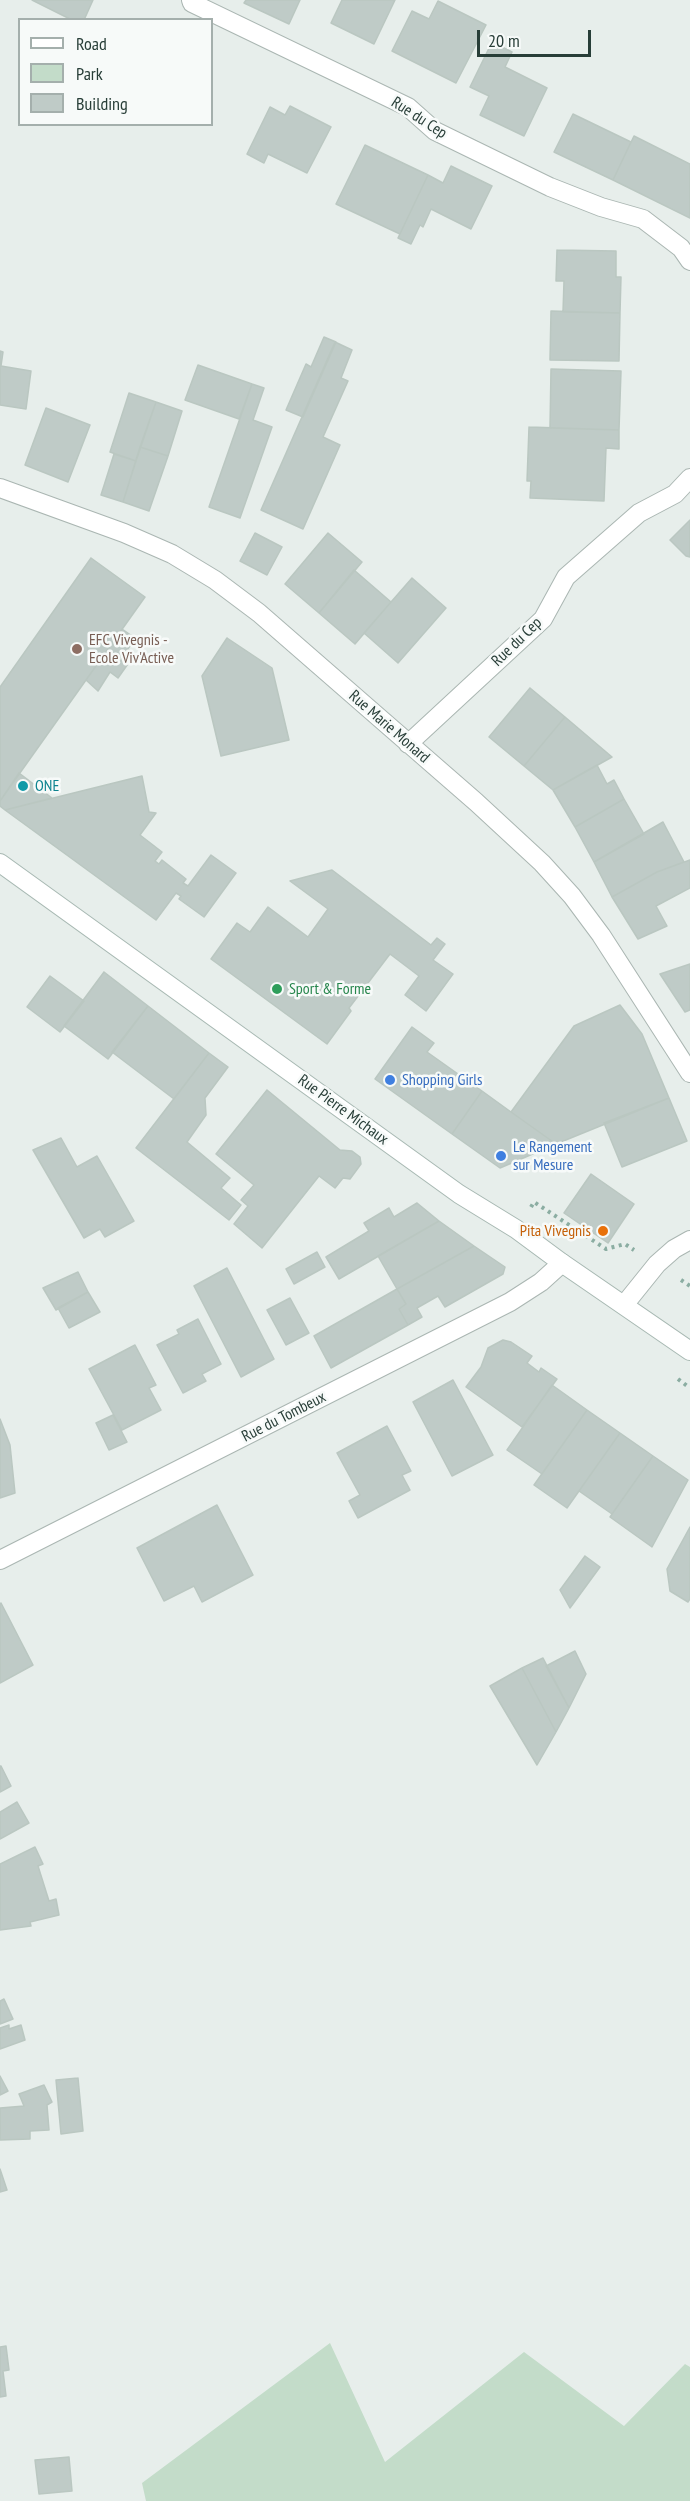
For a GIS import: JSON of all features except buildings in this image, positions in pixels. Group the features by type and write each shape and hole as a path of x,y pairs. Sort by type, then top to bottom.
{"street":[{"name":"Rue du Cep","path":"191,0 192,3 408,107 435,131 456,142 550,187 601,207 643,219 687,252"},
{"name":"Rue du Cep","path":"408,744 543,619 566,577 639,513 683,495 690,478"},
{"name":"Rue Marie Monard","path":"0,488 124,533 172,554 215,580 259,613 542,863 572,896 601,935 690,1073"},
{"name":"Rue Pierre Michaux","path":"0,863 459,1194 516,1229 562,1263 689,1347"},
{"path":"624,1305 657,1264 674,1249 690,1240"},
{"name":"Rue du Tombeux","path":"0,1560 510,1302 541,1282 562,1263"}],"path":[{"path":"671,1374 690,1388"}],"green space":[{"path":"330,2343 385,2462 524,2352 624,2426 685,2364 690,2367 690,2501 146,2501 142,2483"}],"place":[{"name":"EFC Vivegnis - Ecole Viv'Active","path":"77,649"},
{"name":"ONE","path":"23,786"},
{"name":"Sport & Forme","path":"277,989"},
{"name":"Shopping Girls","path":"390,1080"},
{"name":"Le Rangement sur Mesure","path":"501,1156"},
{"name":"Pita Vivegnis","path":"603,1231"}]}
